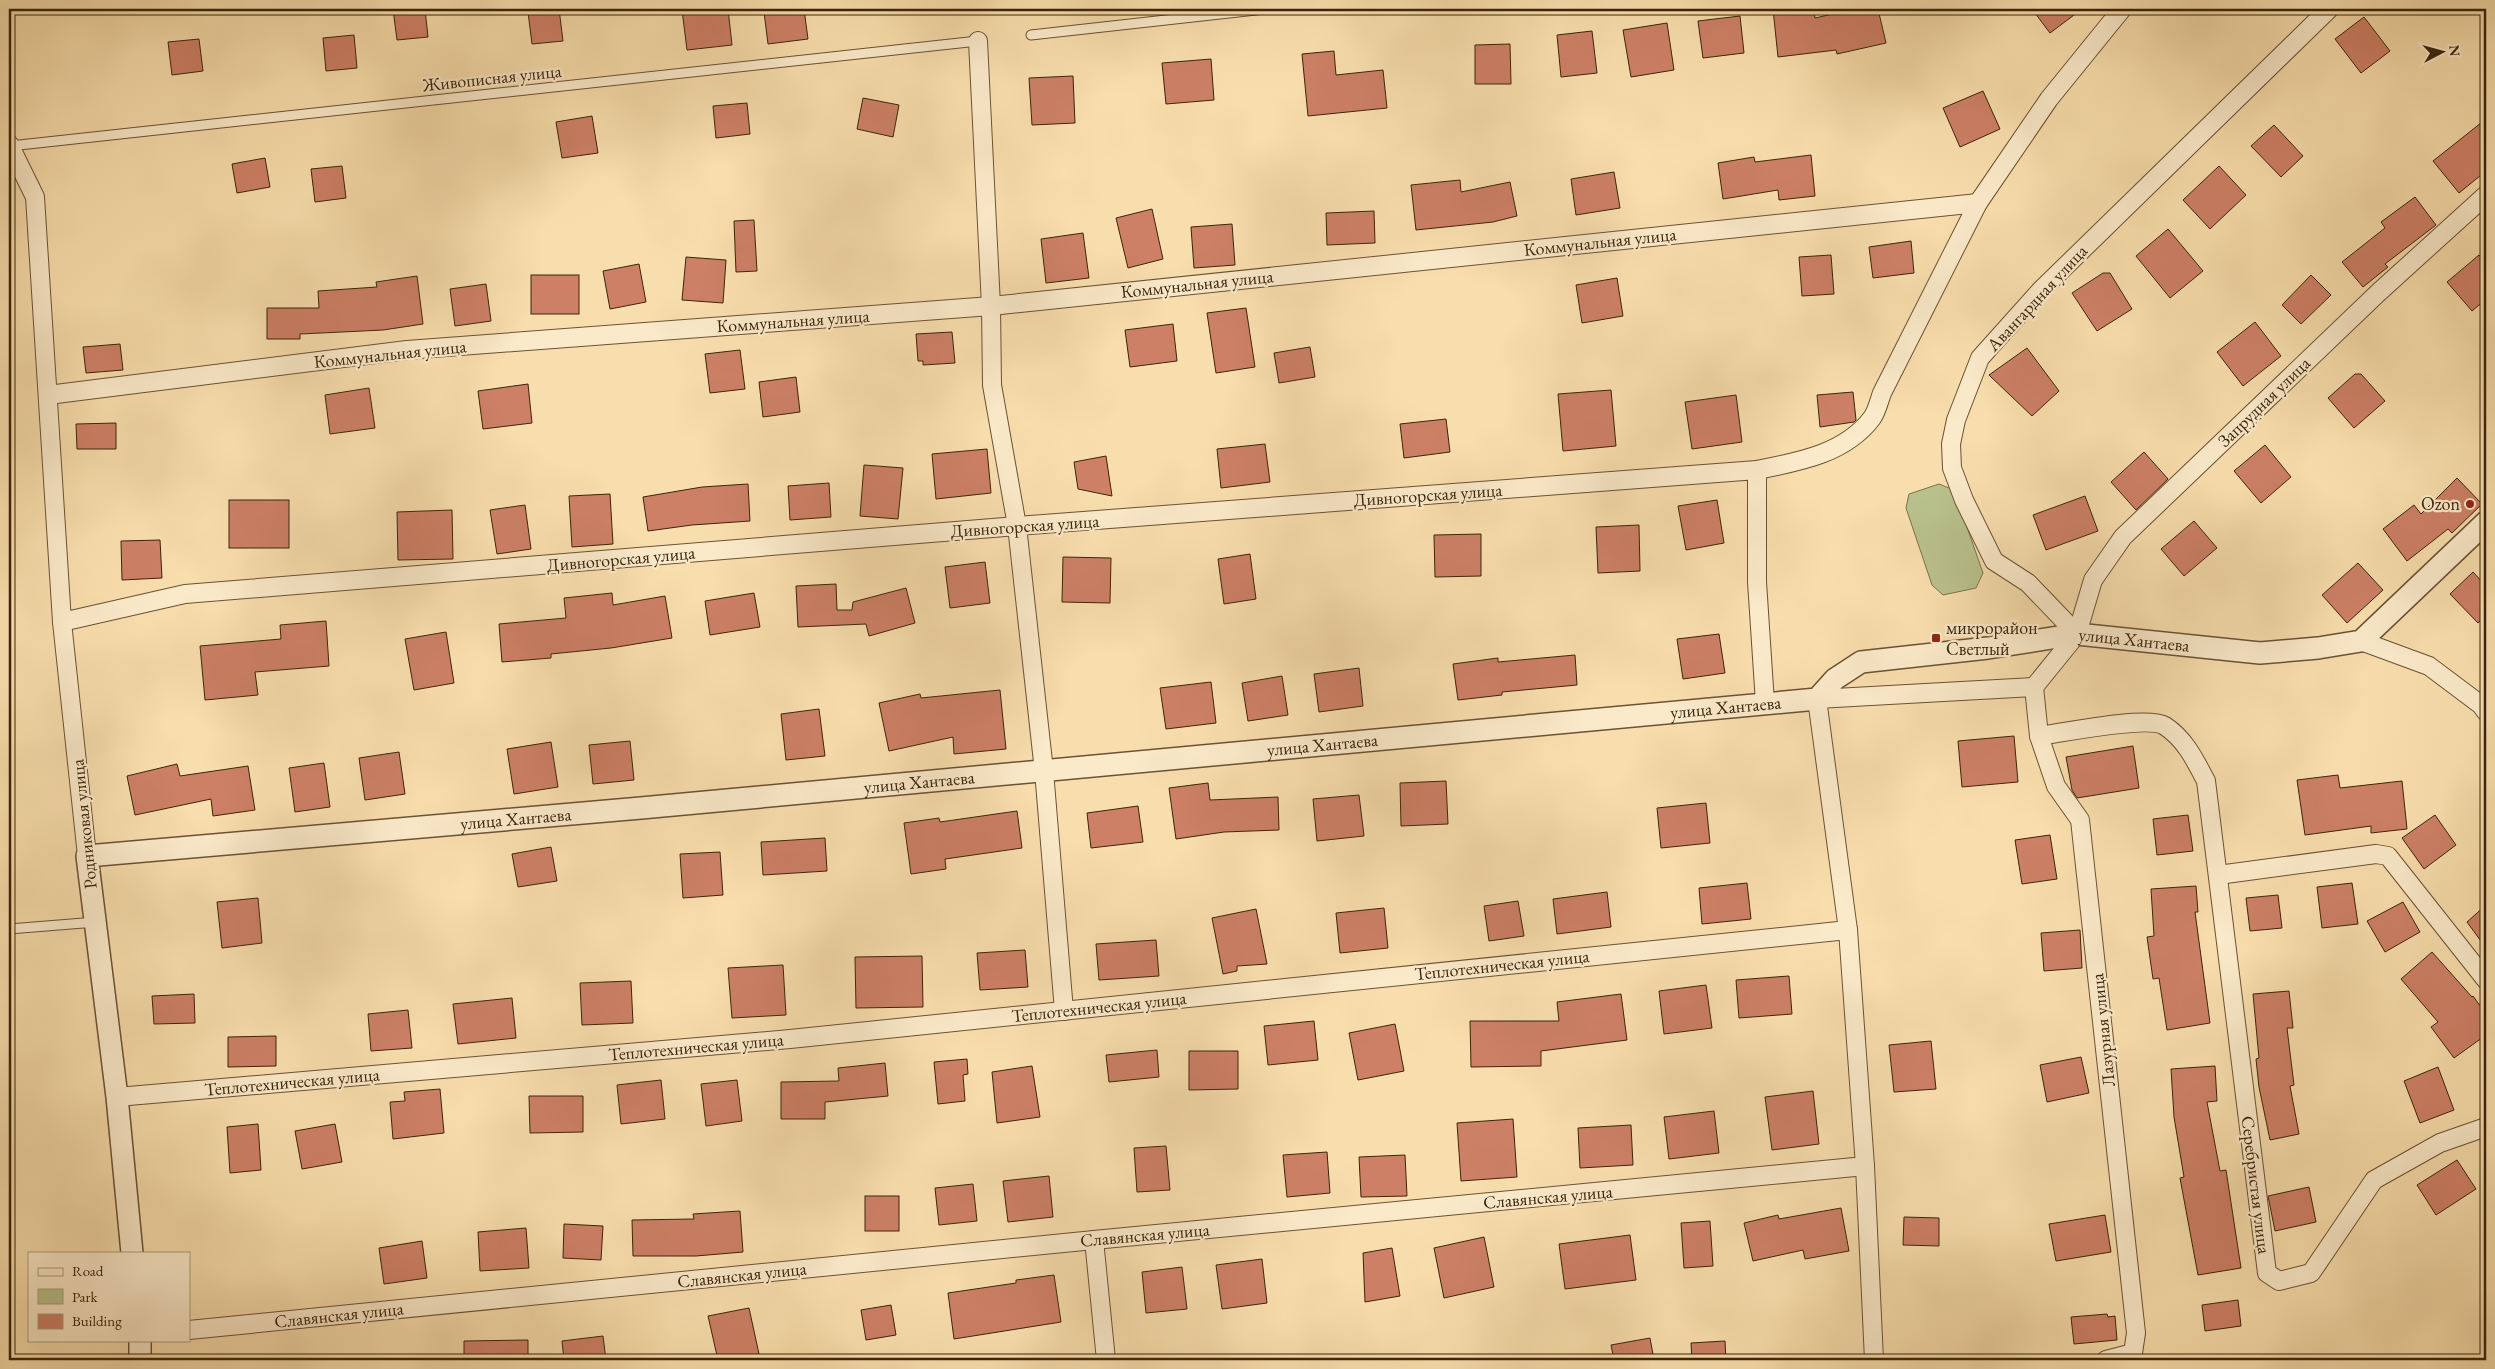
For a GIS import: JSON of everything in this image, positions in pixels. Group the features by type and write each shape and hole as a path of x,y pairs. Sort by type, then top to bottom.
{"street":[{"path":"1765,703 1757,582 1757,470 1813,459 1853,437 1872,418 1882,393 1978,203 2049,99 2122,9"},
{"name":"Авангардная улица","path":"2077,634 2028,583 1994,561 1964,500 1952,468 1951,444 1956,420 1980,358 2041,290 2329,9"},
{"path":"978,41 991,306 992,385 1017,526 1044,771 1064,1011"},
{"name":"Родниковая улица","path":"9,145 34,197 62,622 87,856 117,1097 132,1252"},
{"name":"Запрудная улица","path":"2077,634 2093,580 2123,537 2379,292 2486,195"},
{"name":"Коммунальная улица","path":"48,394 407,350 991,306 1978,203"},
{"name":"Дивногорская улица","path":"62,622 185,594 1017,526 1757,470"},
{"path":"2486,522 2361,640 2429,666 2481,705 2486,712"},
{"path":"1874,1360 1865,1166 1848,930 1818,699 1834,679 1861,662 1988,648 2077,634"},
{"name":"улица Хантаева","path":"87,856 1044,771 1647,716 1765,703 2034,688 2077,634 2260,653 2318,648 2361,640"},
{"name":"Лазурная улица","path":"2034,688 2039,736 2056,786 2080,820 2136,1333 2133,1353 2106,1360"},
{"name":"Серебристая улица","path":"2039,736 2140,721 2163,725 2187,746 2206,781 2267,1273 2279,1281 2310,1273 2374,1180 2440,1143 2486,1127"},
{"path":"2218,875 2376,854 2388,856 2486,980"},
{"name":"Теплотехническая улица","path":"117,1097 790,1039 1848,930"},
{"name":"Славянская улица","path":"190,1330 1865,1166"},
{"path":"1094,1240 1106,1360"},
{"path":"140,1342 140,1360"}],"lane":[{"path":"1031,35 1265,9"},
{"name":"Живописная улица","path":"9,145 978,41"},
{"path":"9,929 96,922"}],"green space":[{"path":"1939,484 1954,490 1983,573 1976,588 1943,595 1932,585 1906,508 1909,494"}],"building":[{"path":"393,9 425,9 428,37 397,40"},
{"path":"559,9 563,41 532,44 528,12"},
{"path":"728,9 732,45 687,50 682,10"},
{"path":"804,9 808,39 768,44 764,12"},
{"path":"1773,9 1814,9 1815,18 1854,9 1878,9 1886,43 1837,54 1836,50 1778,57"},
{"path":"2032,9 2082,9 2050,33"},
{"path":"1740,16 1744,53 1703,58 1698,21"},
{"path":"2364,17 2390,51 2361,73 2335,39"},
{"path":"1667,23 1674,70 1631,77 1623,30"},
{"path":"1592,31 1597,73 1561,77 1557,35"},
{"path":"354,35 357,68 326,71 323,38"},
{"path":"199,39 203,71 172,75 168,42"},
{"path":"1510,44 1511,84 1475,84 1475,45"},
{"path":"1334,51 1336,75 1383,70 1387,108 1308,116 1302,54"},
{"path":"1211,59 1214,100 1166,104 1162,63"},
{"path":"1073,76 1075,123 1032,125 1029,78"},
{"path":"1983,91 2000,129 1960,147 1943,108"},
{"path":"863,98 899,105 893,137 857,129"},
{"path":"747,103 750,134 716,138 713,106"},
{"path":"592,116 598,153 562,158 556,122"},
{"path":"2486,119 2486,171 2459,193 2433,161"},
{"path":"2274,125 2303,156 2281,177 2251,146"},
{"path":"1811,155 1815,196 1779,200 1778,190 1723,199 1718,163 1754,157 1755,162"},
{"path":"265,158 270,187 237,193 232,164"},
{"path":"342,166 346,198 315,202 311,169"},
{"path":"2219,166 2246,195 2210,229 2183,200"},
{"path":"1614,172 1620,208 1576,215 1571,179"},
{"path":"1460,180 1461,192 1510,182 1517,216 1493,222 1416,230 1411,185"},
{"path":"2415,197 2436,225 2385,264 2388,267 2363,287 2342,262 2385,228 2381,222"},
{"path":"1152,209 1163,259 1128,268 1116,218"},
{"path":"1374,211 1375,243 1327,245 1326,213"},
{"path":"754,220 757,271 736,272 734,221"},
{"path":"1232,224 1235,265 1194,268 1191,227"},
{"path":"2168,229 2203,271 2170,298 2136,256"},
{"path":"1083,233 1089,278 1046,283 1041,239"},
{"path":"1911,241 1914,273 1873,278 1869,247"},
{"path":"1831,255 1834,294 1802,296 1799,257"},
{"path":"2479,255 2486,263 2486,299 2472,311 2447,282"},
{"path":"686,257 726,260 723,303 682,300"},
{"path":"639,264 646,302 610,309 603,271"},
{"path":"2103,273 2110,273 2132,309 2097,331 2072,293"},
{"path":"531,275 579,275 579,314 531,314"},
{"path":"2311,275 2331,295 2301,324 2282,305"},
{"path":"417,276 423,324 383,330 300,334 300,339 267,339 267,308 319,308 318,291 377,287 376,282"},
{"path":"1617,278 1623,316 1582,323 1576,285"},
{"path":"486,284 491,321 455,326 450,289"},
{"path":"1246,308 1255,367 1216,373 1207,313"},
{"path":"2255,322 2281,356 2243,386 2217,352"},
{"path":"1173,324 1177,361 1130,367 1125,330"},
{"path":"952,332 955,363 923,365 923,361 918,361 916,334"},
{"path":"120,344 123,370 86,373 83,347"},
{"path":"1310,347 1315,377 1279,383 1274,353"},
{"path":"2027,348 2059,391 2032,416 1989,375"},
{"path":"740,350 745,389 710,393 705,354"},
{"path":"2355,374 2361,374 2385,401 2354,428 2328,398"},
{"path":"796,377 800,412 763,417 759,382"},
{"path":"528,384 532,423 483,429 478,391"},
{"path":"369,388 375,428 330,434 325,395"},
{"path":"1611,390 1616,446 1563,451 1558,394"},
{"path":"1853,392 1856,420 1854,422 1820,427 1817,395"},
{"path":"1736,395 1742,442 1692,449 1685,402"},
{"path":"1446,419 1450,452 1404,458 1400,424"},
{"path":"116,423 116,449 77,449 76,424"},
{"path":"1265,444 1270,482 1221,488 1217,449"},
{"path":"2265,445 2291,477 2261,503 2234,471"},
{"path":"987,449 991,493 936,499 932,454"},
{"path":"2144,452 2168,479 2136,510 2111,482"},
{"path":"1106,456 1112,496 1078,489 1074,462"},
{"path":"864,465 903,468 898,519 860,516"},
{"path":"2457,478 2482,504 2452,533 2448,529 2407,561 2383,529 2414,505 2421,514"},
{"path":"829,483 831,517 790,520 788,486"},
{"path":"748,484 750,521 692,525 648,531 643,497 702,487"},
{"path":"610,494 613,544 572,547 569,496"},
{"path":"2085,496 2098,531 2046,550 2033,515"},
{"path":"229,500 289,500 289,548 229,548"},
{"path":"1717,500 1724,543 1686,550 1678,506"},
{"path":"525,505 531,549 497,554 490,510"},
{"path":"452,510 453,559 398,560 397,512"},
{"path":"2194,521 2217,548 2184,576 2161,549"},
{"path":"1639,525 1640,571 1598,573 1596,527"},
{"path":"1481,534 1481,576 1435,577 1434,535"},
{"path":"160,540 162,578 122,580 121,541"},
{"path":"1250,554 1256,599 1224,604 1218,559"},
{"path":"1063,557 1111,558 1110,603 1062,602"},
{"path":"985,562 990,603 950,608 945,567"},
{"path":"2358,563 2383,590 2347,623 2322,595"},
{"path":"2473,572 2486,586 2486,614 2478,623 2450,594"},
{"path":"836,584 837,610 852,610 853,602 906,588 915,623 869,636 866,624 798,627 796,586"},
{"path":"612,593 613,605 665,596 672,638 611,648 551,654 551,658 502,662 499,624 566,618 564,598"},
{"path":"754,593 760,627 710,635 705,601"},
{"path":"326,621 329,666 255,672 258,695 205,700 200,646 281,639 280,625"},
{"path":"446,632 454,683 414,690 405,639"},
{"path":"1719,634 1725,673 1683,679 1677,639"},
{"path":"1575,655 1577,685 1502,692 1502,695 1458,700 1453,664 1498,658 1498,662"},
{"path":"1359,668 1363,706 1319,712 1314,674"},
{"path":"1282,676 1288,715 1248,721 1242,683"},
{"path":"1211,682 1216,723 1166,729 1160,688"},
{"path":"1000,690 1006,749 954,754 953,737 889,751 879,703 920,694 921,698"},
{"path":"819,709 825,756 786,760 781,714"},
{"path":"2014,736 2018,782 1962,787 1958,741"},
{"path":"630,741 634,780 593,784 589,745"},
{"path":"551,742 558,787 514,794 507,749"},
{"path":"2133,746 2139,788 2077,798 2072,790 2066,757"},
{"path":"399,752 405,794 365,800 359,758"},
{"path":"324,763 330,807 295,812 289,768"},
{"path":"177,764 180,776 248,766 255,810 213,816 211,799 135,815 127,776"},
{"path":"2338,775 2340,788 2402,781 2407,829 2371,833 2371,826 2305,835 2297,780"},
{"path":"1446,781 1448,824 1401,826 1400,783"},
{"path":"1208,783 1210,800 1278,797 1279,830 1224,832 1176,839 1169,788"},
{"path":"1359,795 1364,836 1317,841 1313,799"},
{"path":"1706,803 1710,843 1661,848 1657,808"},
{"path":"1138,806 1143,842 1091,848 1087,813"},
{"path":"1017,811 1022,848 945,859 946,869 911,874 904,823 939,818 940,822"},
{"path":"2188,815 2193,851 2157,855 2153,819"},
{"path":"2435,815 2456,845 2424,869 2402,838"},
{"path":"2050,835 2057,879 2022,884 2015,840"},
{"path":"825,838 827,871 763,875 761,842"},
{"path":"551,847 557,881 518,887 512,854"},
{"path":"720,852 723,895 683,898 680,854"},
{"path":"1747,883 1751,919 1702,924 1699,888"},
{"path":"2352,883 2358,924 2322,928 2317,887"},
{"path":"2196,886 2198,912 2195,912 2210,1023 2167,1030 2159,978 2153,979 2147,937 2154,936 2151,889"},
{"path":"1607,892 1611,927 1557,934 1553,899"},
{"path":"2278,895 2282,928 2250,931 2246,898"},
{"path":"258,898 262,943 222,948 217,902"},
{"path":"1518,901 1524,936 1489,941 1484,906"},
{"path":"2403,902 2420,932 2385,952 2367,921"},
{"path":"2486,905 2486,948 2467,922"},
{"path":"1384,908 1388,948 1340,953 1336,913"},
{"path":"1256,909 1267,964 1237,966 1237,971 1223,974 1212,918"},
{"path":"2080,930 2082,968 2044,971 2041,933"},
{"path":"1156,940 1159,976 1099,980 1096,944"},
{"path":"1025,950 1028,987 980,990 977,953"},
{"path":"2432,952 2473,996 2486,1014 2486,1035 2454,1058 2431,1027 2438,1022 2401,979"},
{"path":"922,956 923,1007 856,1008 855,957"},
{"path":"783,965 786,1015 732,1018 728,968"},
{"path":"1789,976 1792,1014 1739,1018 1736,980"},
{"path":"631,981 633,1023 582,1025 580,983"},
{"path":"1706,985 1712,1028 1664,1034 1659,991"},
{"path":"2289,991 2293,1028 2287,1028 2294,1085 2290,1086 2299,1134 2270,1140 2259,1087 2256,1059 2259,1058 2253,994"},
{"path":"194,994 195,1023 154,1024 152,996"},
{"path":"1621,994 1627,1040 1541,1051 1541,1066 1471,1067 1470,1021 1559,1021 1557,1002"},
{"path":"512,998 516,1038 458,1044 453,1004"},
{"path":"408,1010 412,1048 371,1051 368,1014"},
{"path":"1314,1021 1318,1060 1268,1065 1264,1026"},
{"path":"1395,1024 1404,1071 1358,1080 1349,1033"},
{"path":"276,1036 276,1066 228,1067 228,1037"},
{"path":"1931,1041 1936,1089 1894,1092 1889,1045"},
{"path":"1157,1050 1159,1077 1109,1082 1106,1055"},
{"path":"1189,1051 1238,1051 1238,1089 1189,1090"},
{"path":"2081,1057 2089,1093 2047,1102 2040,1065"},
{"path":"967,1059 968,1074 963,1075 965,1101 938,1104 934,1062"},
{"path":"885,1063 888,1096 825,1102 825,1119 781,1119 781,1082 839,1081 838,1068"},
{"path":"1032,1066 1040,1117 997,1123 992,1072"},
{"path":"2215,1066 2217,1101 2207,1102 2220,1171 2226,1170 2241,1268 2198,1275 2180,1178 2184,1177 2174,1117 2171,1069"},
{"path":"2438,1067 2454,1110 2420,1123 2404,1081"},
{"path":"661,1080 665,1119 621,1124 617,1085"},
{"path":"737,1080 742,1121 706,1126 701,1084"},
{"path":"440,1089 444,1133 393,1139 390,1102 405,1101 404,1092"},
{"path":"1813,1091 1819,1144 1772,1150 1765,1097"},
{"path":"529,1096 583,1096 583,1132 530,1133"},
{"path":"1714,1111 1719,1153 1669,1159 1664,1117"},
{"path":"1513,1119 1517,1177 1461,1181 1457,1123"},
{"path":"258,1124 261,1170 230,1173 227,1127"},
{"path":"335,1124 342,1162 302,1169 295,1131"},
{"path":"1631,1125 1633,1165 1580,1168 1578,1128"},
{"path":"1166,1146 1170,1190 1137,1192 1134,1148"},
{"path":"1327,1152 1330,1193 1287,1197 1283,1155"},
{"path":"1405,1155 1407,1196 1361,1197 1359,1157"},
{"path":"2457,1160 2476,1189 2436,1215 2417,1185"},
{"path":"1049,1176 1053,1217 1008,1222 1003,1181"},
{"path":"973,1184 977,1221 939,1225 935,1188"},
{"path":"2309,1187 2316,1222 2275,1231 2268,1196"},
{"path":"865,1196 899,1196 899,1231 865,1231"},
{"path":"1841,1208 1849,1251 1805,1259 1803,1250 1753,1261 1744,1223 1778,1215 1779,1219"},
{"path":"740,1211 743,1252 696,1256 633,1256 632,1220 694,1219 693,1214"},
{"path":"2105,1215 2111,1252 2056,1261 2049,1224"},
{"path":"1904,1217 1939,1218 1939,1246 1903,1245"},
{"path":"1710,1221 1713,1266 1684,1268 1681,1223"},
{"path":"564,1224 603,1226 601,1260 563,1258"},
{"path":"526,1228 529,1268 480,1271 478,1232"},
{"path":"1630,1235 1636,1280 1565,1289 1559,1244"},
{"path":"1484,1237 1494,1287 1444,1298 1434,1248"},
{"path":"422,1241 427,1278 384,1284 379,1248"},
{"path":"1392,1248 1400,1296 1365,1302 1363,1253"},
{"path":"1262,1259 1267,1303 1222,1309 1216,1265"},
{"path":"1182,1267 1187,1309 1146,1313 1142,1272"},
{"path":"1054,1275 1061,1322 954,1339 948,1293 1016,1283 1016,1280"},
{"path":"2238,1300 2241,1326 2205,1331 2202,1305"},
{"path":"891,1305 896,1335 866,1340 861,1310"},
{"path":"749,1308 759,1354 718,1360 708,1316"},
{"path":"2107,1314 2108,1317 2115,1316 2117,1340 2074,1344 2071,1317"},
{"path":"603,1336 606,1360 564,1360 562,1341"},
{"path":"1650,1338 1654,1360 1614,1360 1611,1345"},
{"path":"528,1340 528,1360 464,1360 464,1341"},
{"path":"1725,1341 1726,1360 1692,1360 1691,1343"}],"place":[{"name":"Ozon","path":"2470,504"},
{"name":"микрорайон Светлый","path":"1936,638"}]}
